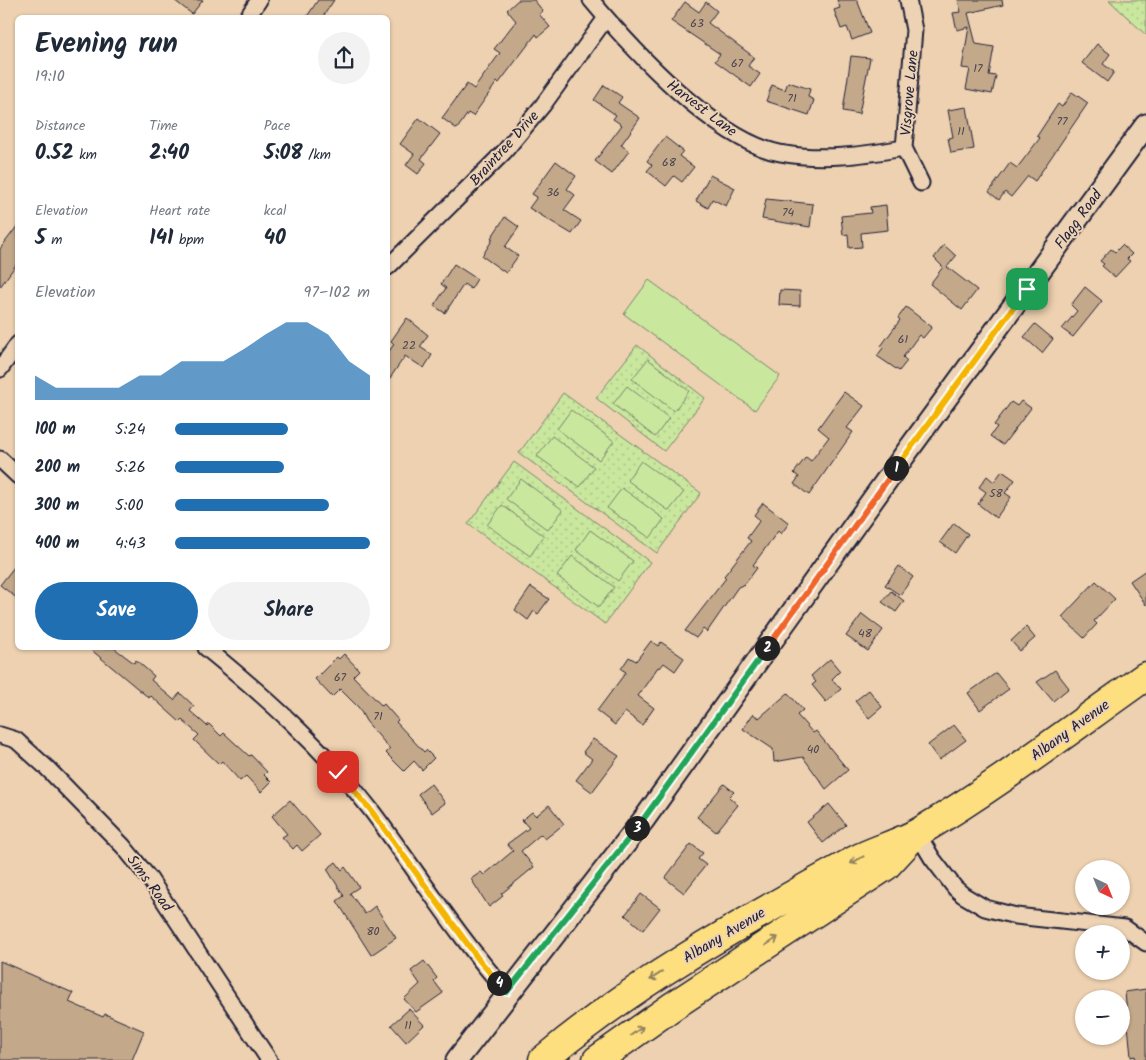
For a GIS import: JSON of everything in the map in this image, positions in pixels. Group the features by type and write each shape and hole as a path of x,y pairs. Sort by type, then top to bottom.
{"highway":[{"name":"Albany Avenue","path":"543,1060 655,976 782,901 855,861 917,833 1000,780 1146,676"},
{"name":"Albany Avenue","path":"597,1060 673,1006 886,866 917,833"}],"street":[{"path":"249,15 259,0"},
{"name":"Harvest Lane","path":"591,0 662,77 691,102 736,135 779,153 809,156 859,156 904,148"},
{"name":"Visgrove Lane","path":"908,0 914,30 904,148 921,183"},
{"name":"Braintree Drive","path":"390,265 504,152 543,105 606,18"},
{"name":"Flagg Road","path":"457,1060 507,992 645,818 904,457 1146,125"},
{"path":"0,369 15,348"},
{"path":"0,459 15,473"},
{"path":"208,650 268,698 306,735 370,809 479,960 507,992"},
{"name":"Sims Road","path":"0,735 16,740 47,768 123,846 149,878 269,1060"},
{"path":"917,833 932,858 955,888 985,908 1016,916 1125,928 1146,943"}],"green space":[{"path":"1109,0 1146,0 1146,35"},
{"path":"649,280 780,376 755,410 624,314"},
{"path":"637,345 705,398 664,451 596,398"},
{"path":"648,359 689,391 674,411 632,379"},
{"path":"627,386 669,418 655,437 613,404"},
{"path":"563,393 701,493 657,553 519,453"},
{"path":"571,410 614,441 599,460 557,429"},
{"path":"552,436 594,467 580,487 537,456"},
{"path":"641,461 684,492 669,511 627,480"},
{"path":"514,462 650,562 605,624 468,524"},
{"path":"521,479 563,510 548,530 506,499"},
{"path":"622,488 664,519 650,538 607,508"},
{"path":"502,505 544,536 530,556 487,525"},
{"path":"590,530 633,561 618,581 576,550"},
{"path":"572,556 614,587 599,607 557,576"}],"building":[{"path":"174,0 203,0 192,14"},
{"path":"318,0 334,0 324,15 308,15"},
{"path":"518,0 534,0 543,11 539,14 550,27 538,37 536,34 499,83 497,82 473,116 468,113 457,129 442,118 467,84 474,89 500,53 494,49 516,21 507,10"},
{"path":"837,0 857,0 870,33 852,40 847,27 841,29 834,10 840,8"},
{"path":"958,0 1002,0 1003,5 968,13 976,44 994,47 989,75 996,76 992,94 966,89 970,69 962,68 969,27 957,30 953,13 961,12"},
{"path":"685,2 699,12 706,2 717,11 708,23 754,57 748,66 760,74 751,87 715,61 720,54 671,21"},
{"path":"1097,44 1110,54 1103,64 1114,72 1107,82 1082,63"},
{"path":"851,56 870,58 859,114 843,111"},
{"path":"788,82 810,89 808,97 814,100 809,115 766,101 772,85 785,90"},
{"path":"604,85 622,97 618,103 640,118 621,145 629,151 612,174 595,161 622,125 613,119 616,115 594,100"},
{"path":"1072,92 1088,103 1035,181 1028,176 1011,197 1005,192 999,200 989,192 1010,163 1017,168 1040,138 1037,136 1058,104 1062,107"},
{"path":"967,107 974,149 951,153 948,138 953,137 948,110"},
{"path":"419,118 440,134 421,159 426,163 418,174 406,165 414,154 400,144"},
{"path":"665,137 683,151 679,156 694,167 682,182 674,176 666,186 647,171 652,165 647,161"},
{"path":"556,161 576,176 567,189 575,195 564,210 581,221 572,234 529,208 537,197 532,194"},
{"path":"710,175 735,188 726,206 712,199 708,208 696,201"},
{"path":"766,199 813,204 810,227 762,219"},
{"path":"886,205 888,230 861,233 862,247 849,248 848,234 843,235 841,216 871,213 870,207"},
{"path":"505,217 519,227 505,247 518,256 506,273 482,256"},
{"path":"15,229 15,266 0,287 0,249"},
{"path":"944,245 956,256 947,267 977,290 962,310 930,284 943,267 934,258"},
{"path":"1122,245 1132,254 1127,259 1130,261 1115,277 1102,266 1104,264 1100,261 1111,249 1115,252"},
{"path":"454,264 477,279 471,289 464,284 445,313 434,306 446,288 441,284"},
{"path":"1085,287 1102,301 1073,337 1062,329 1077,311 1071,305"},
{"path":"780,290 800,291 800,306 779,305"},
{"path":"906,307 932,327 923,338 919,335 903,357 907,361 899,371 877,356 883,348 881,346 900,320 898,318"},
{"path":"407,318 428,335 420,347 432,355 424,368 405,356 390,378 390,350 394,344 391,341"},
{"path":"1035,324 1053,339 1042,353 1024,337"},
{"path":"844,392 864,406 847,428 853,432 809,495 794,484 799,477 794,473 806,457 811,461 829,437 818,428"},
{"path":"1021,401 1031,408 1003,445 990,436 997,427 994,425 1011,402 1017,406"},
{"path":"1002,471 1015,480 1005,493 1011,497 996,518 978,504 986,492 979,487 987,476 994,482"},
{"path":"763,503 789,523 781,534 778,531 753,565 757,568 745,584 738,587 707,632 703,629 696,638 685,631 726,578 724,576 751,541 747,538 760,520 754,515"},
{"path":"954,523 968,534 955,553 940,542"},
{"path":"15,566 15,597 0,585"},
{"path":"899,566 913,577 900,595 885,585"},
{"path":"1146,570 1146,605 1130,581"},
{"path":"1096,581 1115,599 1094,621 1097,624 1084,638 1062,617"},
{"path":"531,587 549,599 538,614 534,611 528,620 515,610"},
{"path":"891,591 904,601 896,612 882,602"},
{"path":"862,614 883,630 868,651 846,636"},
{"path":"1026,627 1035,638 1020,651 1011,641"},
{"path":"651,641 658,646 661,642 684,658 675,671 664,663 660,668 658,667 638,696 654,708 642,725 625,712 615,725 597,711 626,672 621,669 629,657 636,661"},
{"path":"91,650 117,650 134,663 136,660 154,676 151,680 174,700 180,693 194,706 190,711 207,726 209,724 221,736 224,733 249,756 251,755 267,772 264,775 271,782 261,792 246,776 240,781 222,761 219,764 194,740 199,735 182,720 180,722 151,696 149,698"},
{"path":"344,654 359,670 353,676 382,706 384,704 398,720 396,722 424,752 426,750 434,758 422,770 414,761 404,771 386,753 390,749 366,721 359,708 340,689 332,697 315,679 337,657 339,659"},
{"path":"830,659 840,671 832,679 841,689 826,702 812,685 816,682 811,676"},
{"path":"1055,670 1069,688 1053,701 1037,682"},
{"path":"996,673 1009,689 980,710 968,693"},
{"path":"869,690 882,707 869,718 855,701"},
{"path":"788,693 803,710 797,715 813,733 816,731 848,770 826,789 803,757 774,762 773,749 743,729 753,714 759,718"},
{"path":"954,725 966,740 939,760 928,745"},
{"path":"593,739 619,756 592,792 576,780 592,759 583,752"},
{"path":"431,784 445,803 432,813 418,794"},
{"path":"724,784 734,792 729,797 738,805 716,832 697,817"},
{"path":"290,800 320,835 302,851 297,845 293,849 282,837 287,834 272,816"},
{"path":"829,804 846,825 823,843 807,822"},
{"path":"549,805 564,824 545,839 541,834 521,851 534,867 501,894 503,896 489,907 471,879 481,872 484,875 513,851 507,844 529,828 522,820 532,812 536,816"},
{"path":"691,844 703,853 698,859 706,865 684,893 665,878"},
{"path":"336,862 342,870 345,867 359,887 350,893 365,914 375,906 396,938 371,955 337,901 344,896 327,869"},
{"path":"641,894 660,908 643,930 625,915"},
{"path":"0,961 73,993 69,1002 103,1017 105,1014 144,1031 132,1060 0,1060"},
{"path":"424,961 437,978 434,981 443,993 416,1012 404,999 420,984 411,971"},
{"path":"1146,989 1146,1060 1136,1060 1135,1056 1131,1057 1130,991"},
{"path":"409,1009 424,1025 406,1042 391,1025"}],"route":[{"path":"338,772 370,809 479,960 507,992 645,818 909,449 1027,289"}]}
